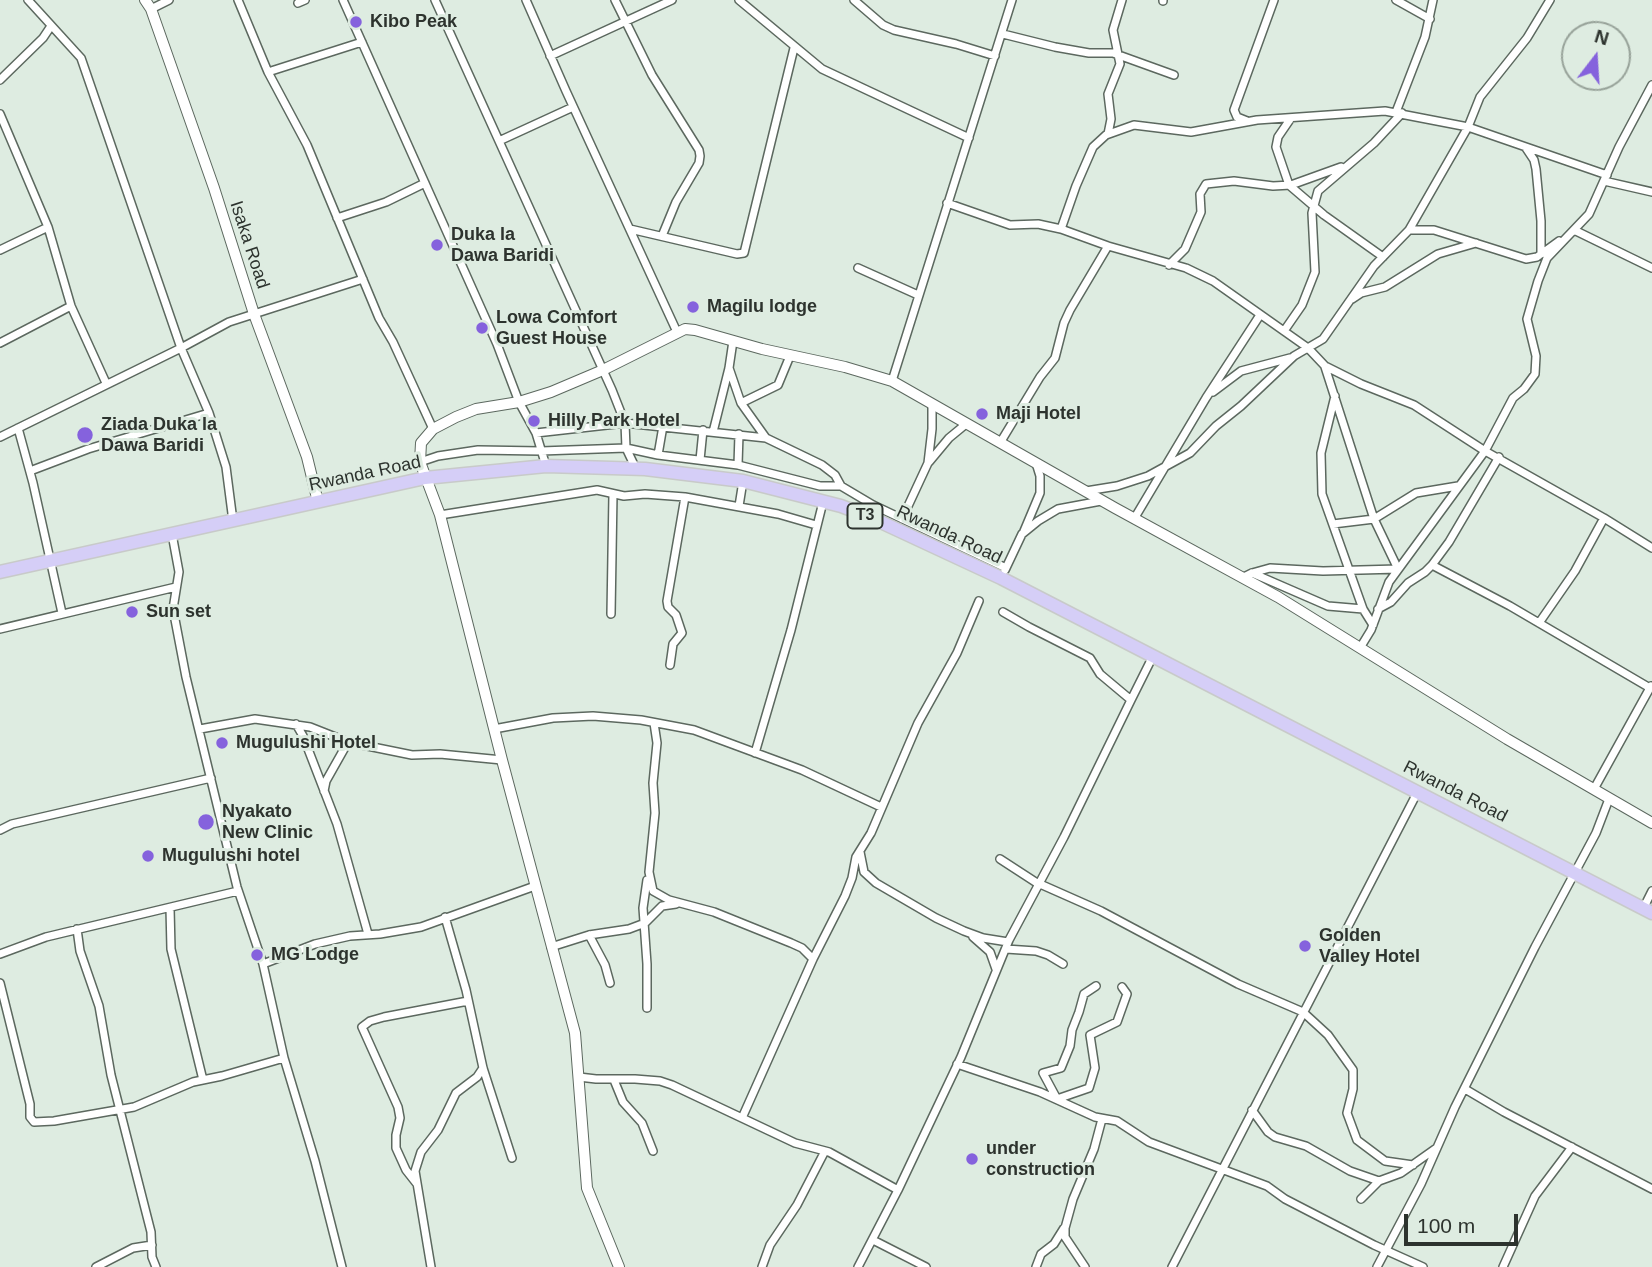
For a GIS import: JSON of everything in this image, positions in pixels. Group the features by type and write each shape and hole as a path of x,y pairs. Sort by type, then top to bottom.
{"highway":[{"name":"Rwanda Road","path":"0,572 425,478 546,466 636,469 743,481 870,517 1003,573 1153,656 1648,911"}],"street":[{"path":"28,0 81,58 181,348 209,413 226,467 233,521"},
{"path":"148,5 169,0"},
{"path":"238,0 268,72 307,145 379,318 433,429"},
{"path":"343,0 498,344 519,402 536,433 546,466"},
{"path":"435,0 603,370 625,423 626,448 636,469"},
{"path":"526,0 677,332"},
{"path":"615,0 652,75 699,150 699,163 676,202 662,236"},
{"path":"550,56 672,0"},
{"path":"739,0 822,69 969,138"},
{"path":"854,0 894,30 995,56"},
{"path":"892,381 1012,0"},
{"path":"1108,134 1111,119 1108,94 1120,64 1113,30 1122,0"},
{"path":"1248,122 1237,117 1234,110 1274,0"},
{"path":"1396,0 1430,19"},
{"path":"1284,331 1302,305 1315,272 1315,197 1323,185 1351,163 1399,113 1412,68 1419,56 1433,0"},
{"path":"1206,398 1234,374 1294,356 1323,339 1383,257 1409,230 1468,127 1480,97 1527,38 1550,0"},
{"name":"Isaka Road","path":"148,5 214,188 254,314 307,457 318,502"},
{"path":"0,80 43,38 51,26"},
{"path":"1003,34 1055,47 1118,54 1174,75"},
{"path":"268,72 362,42"},
{"path":"631,229 737,254 744,253 794,47"},
{"path":"1360,648 1373,625 1389,582 1485,451 1513,398 1535,374 1536,356 1527,313 1547,258 1589,214 1652,85"},
{"path":"499,141 573,107"},
{"path":"1061,229 1093,147 1108,134 1134,125 1191,132 1248,122 1356,112 1399,113 1468,127 1605,178 1652,192"},
{"path":"0,114 48,226 71,306 106,383"},
{"path":"1291,118 1278,137 1276,147 1289,186 1383,257"},
{"path":"1525,148 1534,160 1536,169 1541,254"},
{"path":"1169,265 1185,249 1201,212 1200,194 1206,184 1234,181 1289,186 1351,163"},
{"path":"337,218 386,202 425,183"},
{"path":"947,203 1010,225 1038,224 1061,229 1108,246 1186,268 1213,281 1308,348 1325,366 1414,405 1485,451 1652,548"},
{"path":"0,250 48,226"},
{"path":"1409,230 1434,230 1520,258 1532,259 1573,231"},
{"path":"1573,231 1652,268"},
{"path":"1348,302 1361,293 1385,287 1438,254 1476,243"},
{"path":"1000,443 1040,376 1055,358 1070,310 1108,246"},
{"path":"858,268 918,295"},
{"path":"0,437 229,322 363,279"},
{"path":"0,343 71,306"},
{"path":"1134,519 1259,315"},
{"path":"619,1267 587,1188 575,1033 440,515 420,462 421,443 433,429 476,410 519,402 603,370 677,332 695,330 892,381 1134,519 1247,576 1328,606 1363,609"},
{"path":"713,432 733,341"},
{"path":"741,403 778,385 790,355"},
{"path":"1086,491 1128,483 1167,467 1190,453 1294,356"},
{"path":"1325,366 1374,519 1398,569"},
{"path":"729,368 741,403 766,438"},
{"path":"1335,396 1321,453 1322,494 1363,609 1373,625"},
{"path":"928,463 932,404"},
{"path":"30,471 209,413"},
{"path":"536,433 625,423 766,438 822,465 835,475 841,486 873,505 1003,573 1040,493 1040,476 1035,462"},
{"path":"902,519 928,463 949,438 966,424"},
{"path":"658,455 663,426"},
{"path":"18,428 62,613"},
{"path":"700,460 704,430"},
{"path":"738,465 739,435"},
{"path":"420,462 478,450 626,448 658,455 738,465 805,484 841,486"},
{"path":"1378,609 1391,603 1408,583 1432,565 1449,542 1499,457"},
{"path":"739,506 743,481"},
{"path":"1333,524 1374,519 1416,493 1458,486"},
{"path":"440,515 597,490 624,496 645,494 685,497 739,506 816,525"},
{"path":"611,614 613,494"},
{"path":"670,665 673,644 682,633 676,615 668,607 667,601 685,497"},
{"path":"1022,534 1058,509 1102,500"},
{"path":"755,753 791,630 823,502"},
{"path":"1539,623 1575,571 1604,518"},
{"path":"172,534 179,572 173,609 186,677 238,891 262,964 284,1058 342,1267"},
{"path":"1432,565 1651,686 1594,789"},
{"path":"1247,576 1270,568 1323,571 1398,569"},
{"path":"1247,576 1360,648 1652,823"},
{"path":"0,629 176,587"},
{"path":"742,1118 813,959 841,906 852,878 856,857 918,723 957,653 979,601"},
{"path":"1003,611 1090,658 1100,674 1131,700"},
{"path":"858,1267 957,1064 1007,945 1153,656"},
{"path":"494,729 552,718 593,716 694,730 812,774 881,807"},
{"path":"200,729 256,719 296,724 348,742 412,755 461,755 502,760"},
{"path":"647,1008 643,908 655,813 653,783 657,743 654,723"},
{"path":"296,724 337,824 368,934"},
{"path":"324,794 326,781 348,742"},
{"path":"0,830 12,824 211,778"},
{"path":"1172,1267 1417,793"},
{"path":"1377,1267 1573,873 1596,833 1609,799"},
{"path":"860,851 864,872 876,883 964,931 1036,951 1063,964"},
{"path":"1000,859 1040,884 1101,911 1238,984 1303,1012 1328,1035 1353,1070 1353,1089 1347,1113 1358,1142 1385,1161 1413,1165"},
{"path":"649,872 653,891 664,898 713,912 782,939 802,948 813,959"},
{"path":"262,964 315,944 421,927 535,886"},
{"path":"0,954 46,937 238,891"},
{"path":"1648,911 1652,891"},
{"path":"551,947 589,935 618,931 645,923 662,906 680,904"},
{"path":"170,908 171,949 203,1080"},
{"path":"445,917 483,1068 512,1158"},
{"path":"77,929 80,951 99,1006 111,1075 151,1232 152,1257 156,1267"},
{"path":"964,931 990,952 996,973"},
{"path":"589,935 602,958 610,983"},
{"path":"0,983 32,1120 40,1123 142,1105 187,1084 284,1058"},
{"path":"1057,1099 1043,1073 1061,1068 1084,994 1096,986"},
{"path":"1057,1099 1089,1088 1095,1068 1090,1035 1117,1022 1127,994 1122,987"},
{"path":"417,1184 400,1160 396,1135 400,1118 398,1107 362,1027 370,1021 384,1017 468,1002"},
{"path":"957,1064 1057,1099 1102,1119 1117,1121 1149,1142 1271,1187 1285,1199 1423,1267"},
{"path":"431,1267 415,1171 423,1147 438,1130 456,1094 477,1077 483,1068"},
{"path":"579,1077 660,1082 795,1143 825,1151 898,1189"},
{"path":"614,1080 623,1101 642,1123 653,1151"},
{"path":"1465,1089 1652,1189"},
{"path":"1252,1110 1275,1136 1306,1146 1350,1171 1379,1181"},
{"path":"1085,1267 1065,1237 1065,1228 1102,1119"},
{"path":"1361,1199 1379,1181 1399,1175 1438,1146"},
{"path":"1503,1267 1535,1196 1572,1147"},
{"path":"762,1267 770,1245 797,1205 825,1151"},
{"path":"1036,1267 1041,1254 1054,1244 1065,1228"},
{"path":"873,1240 926,1267"},
{"path":"96,1267 133,1248 152,1245"}],"place":[{"name":"Kibo Peak","path":"356,22"},
{"name":"Duka la Dawa Baridi","path":"437,245"},
{"name":"Magilu lodge","path":"693,307"},
{"name":"Lowa Comfort Guest House","path":"482,328"},
{"name":"Maji Hotel","path":"982,414"},
{"name":"Hilly Park Hotel","path":"534,421"},
{"name":"Ziada Duka la Dawa Baridi","path":"85,435"},
{"name":"Sun set","path":"132,612"},
{"name":"Mugulushi Hotel","path":"222,743"},
{"name":"Nyakato New Clinic","path":"206,822"},
{"name":"Mugulushi hotel","path":"148,856"},
{"name":"Golden Valley Hotel","path":"1305,946"},
{"name":"MG Lodge","path":"257,955"},
{"name":"under construction","path":"972,1159"}]}
